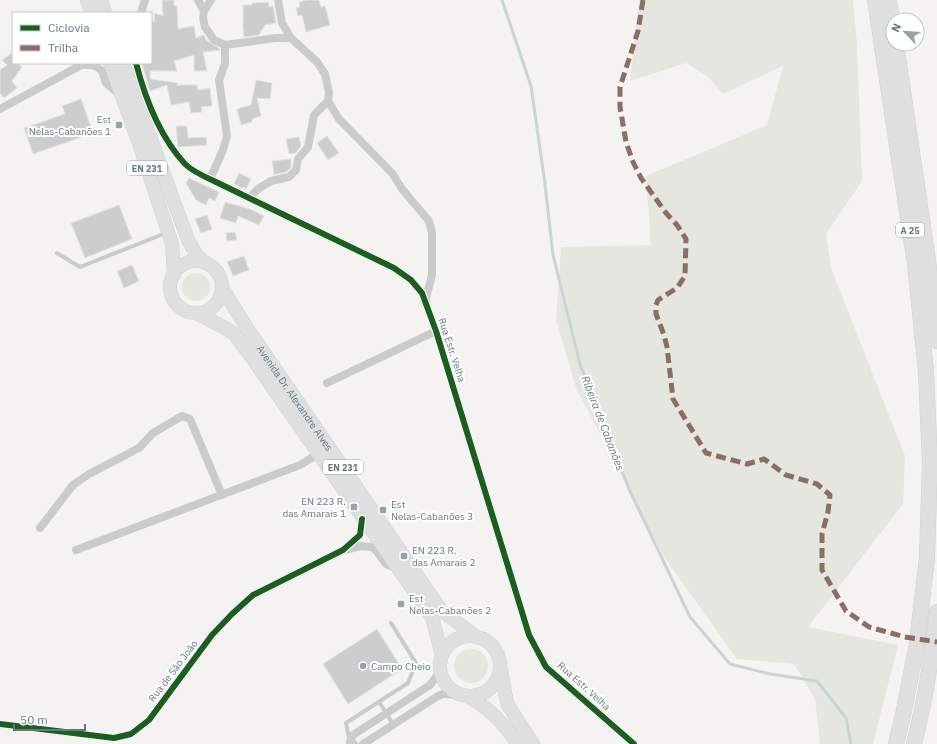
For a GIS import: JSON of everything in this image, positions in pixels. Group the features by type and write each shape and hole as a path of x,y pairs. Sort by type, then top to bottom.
{"highway":[{"name":"A 25","path":"875,0 916,264 926,372 930,462 927,557 917,643 896,744"},
{"path":"889,0 891,12"},
{"name":"A 25","path":"897,52 928,260 937,341"},
{"path":"914,744 933,648 937,612"}],"main road":[{"path":"88,0 92,12"},
{"path":"100,0 105,12"},
{"name":"EN 231","path":"110,64 169,232 172,244 174,275 171,283 171,292 174,300 183,309 196,313"},
{"name":"EN 231","path":"123,64 188,240 196,254 218,273 222,288"},
{"path":"174,275 178,269 190,262 205,263"},
{"path":"196,313 211,309 221,296 222,288"},
{"name":"Avenida Dr. Alexandre Alves","path":"222,288 247,328 441,610 475,636"},
{"name":"Avenida Dr. Alexandre Alves","path":"196,313 217,323 235,336 396,568 432,617 441,661"},
{"path":"441,661 447,646 455,639 465,636 475,636"},
{"name":"EN 231","path":"475,636 484,638 497,651 500,659 508,705 533,744"},
{"name":"EN 231","path":"441,661 441,676 446,684 452,690 479,702 490,711 509,731 518,744"},
{"path":"465,696 478,695 490,689 499,678 501,669"}],"street":[{"path":"141,12 145,0"},
{"path":"198,0 204,11"},
{"path":"211,0 204,11 203,18 205,27 214,40 225,45 276,38 291,38"},
{"path":"278,0 282,23 291,38 318,62 325,74 329,92 328,101 339,119 392,173 402,189 429,221 432,233 432,275 425,302"},
{"path":"210,179 223,150 227,136 219,80 225,64 225,45"},
{"path":"0,109 83,64 90,65 102,71 106,83 122,96"},
{"name":"Rua Estr. Velha","path":"136,64 143,89 156,119 169,144 186,165 210,179 394,268 411,280 422,293 436,331 529,635 546,667 634,744"},
{"path":"249,198 258,189 271,181 289,177 296,170 298,159 308,147 314,115 328,101"},
{"path":"327,383 436,331"},
{"path":"40,528 73,484 139,448 153,433 182,416 190,419 222,495"},
{"path":"76,550 300,465 318,454"},
{"path":"342,550 362,532 362,519"},
{"path":"342,550 361,546 371,547 375,549 386,564 396,568"},
{"name":"Rua de São João","path":"0,724 114,738 131,734 149,720 212,635 253,595 342,550"},
{"path":"352,743 353,735 430,685 437,676 441,661"},
{"path":"363,744 438,696 443,694 465,696"}],"lane":[{"path":"57,253 80,267 169,232"},
{"path":"352,743 346,723 408,683 416,663 391,623"},
{"path":"379,702 394,724"}],"shaded area":[{"path":"639,0 853,0 857,44 862,181 826,234 831,268 905,456 903,504 808,627 898,645 873,744 820,744 815,699 794,664 737,659 664,557 576,388 556,320 561,247 651,245 646,176 767,125 783,66 723,94 708,77 686,63 630,81"},
{"path":"196,273 206,277 210,287 206,297 196,301 186,297 182,287 186,277"},
{"path":"468,649 474,649 478,650 485,656 488,666 487,673 481,680 474,683 468,683 464,682 457,676 454,669 454,663 455,659 461,652"}],"building":[{"path":"162,0 174,0 174,6 177,6 178,29 194,26 196,38 204,35 206,40 220,49 203,52 207,71 194,71 194,55 174,61 177,71 150,71 150,79 178,83 177,85 197,85 198,90 210,88 212,106 201,107 202,112 191,113 189,102 171,105 167,85 150,91 142,64 152,64 152,21 155,22 154,13 163,16"},
{"path":"319,0 321,7 325,6 330,25 306,32 302,15 298,16 296,8 300,7 299,2"},
{"path":"268,2 269,7 273,6 276,23 265,25 259,35 244,37 243,5"},
{"path":"12,53 12,64 19,64 22,67 12,81 17,88 4,98 0,93 0,70 7,65 2,60"},
{"path":"256,80 272,83 270,99 257,98 261,116 252,119 252,122 241,125 237,109 251,105"},
{"path":"81,99 93,133 33,154 24,128 65,114 62,106"},
{"path":"176,126 187,126 188,138 206,137 207,145 178,147"},
{"path":"327,136 339,153 328,160 317,143"},
{"path":"299,137 301,146 296,153 289,154 286,139"},
{"path":"291,159 291,168 286,172 274,175 272,161"},
{"path":"239,173 251,179 246,189 234,184"},
{"path":"189,178 219,192 215,201 209,198 206,205 196,200 186,183"},
{"path":"225,202 250,209 264,216 259,225 238,216 236,223 220,218"},
{"path":"119,205 132,239 85,258 71,223"},
{"path":"207,215 212,229 201,233 195,219"},
{"path":"235,232 237,240 227,241 226,233"},
{"path":"244,256 249,270 233,276 227,262"},
{"path":"132,265 139,281 124,288 117,271"},
{"name":"Campo Cheio","path":"377,629 402,669 348,704 323,664"}],"waterway":[{"name":"Ribeira de Cabanões","path":"502,0 531,86 545,184 553,255 580,364 629,489 690,617 730,664 770,674 817,681 846,718 851,744"}],"marked path":[{"path":"643,0 638,31 620,87 620,107 626,142 633,162 641,178 686,239 685,276 677,288 658,300 656,305 656,314 667,347 673,399 706,453 747,464 764,459 786,475 817,484 830,495 828,512 822,534 822,570 846,611 869,627 905,637 937,642"}],"cycle path":[{"path":"136,64 154,116 168,142 188,167 203,176 394,268 411,280 422,293 436,331 529,635 546,667 634,744"},
{"path":"0,724 114,738 131,734 149,720 212,635 232,614 253,595 343,550 360,535 362,519"}],"place":[{"name":"Est Nelas-Cabanões 1","path":"119,125"},
{"name":"EN 223 R. das Amarais 1","path":"354,507"},
{"name":"Est Nelas-Cabanões 3","path":"383,510"},
{"name":"EN 223 R. das Amarais 2","path":"404,556"},
{"name":"Est Nelas-Cabanões 2","path":"401,604"},
{"name":"Campo Cheio","path":"363,666"}]}
